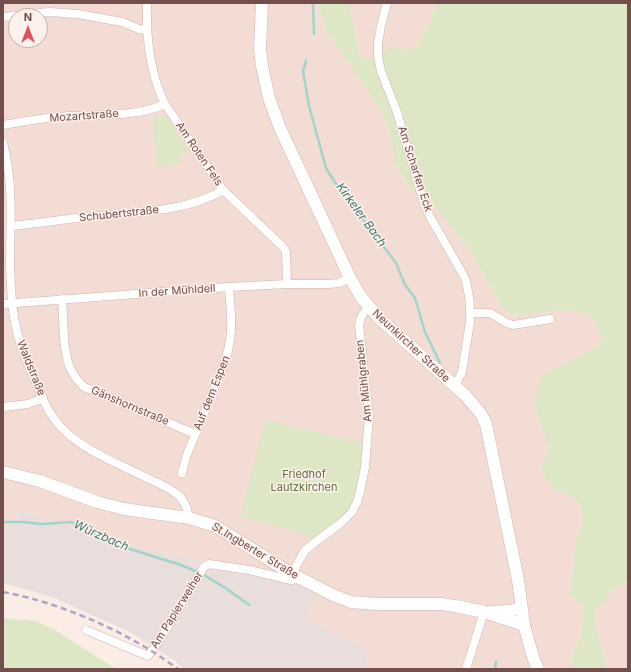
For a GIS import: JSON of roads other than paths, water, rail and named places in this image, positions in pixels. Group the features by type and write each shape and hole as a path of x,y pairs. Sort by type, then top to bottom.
{"main road":[{"name":"Neunkircher Straße","path":"262,3 260,49 269,98 280,128 350,278 379,318 455,386 475,407 486,424 516,572 524,625 538,669"},
{"name":"St.Ingberter Straße","path":"3,472 40,481 97,502 124,509 189,518 215,526 297,576 333,595 350,602 378,604 441,604 484,612 524,625"},
{"name":"St.Ingberter Straße","path":"484,612 508,611 522,608"}],"street":[{"path":"48,3 49,12"},
{"name":"Am Roten Fels","path":"147,3 147,30 155,78 159,92 165,104 223,190 283,247 286,252 287,284"},
{"name":"Am Scharfen Eck","path":"387,3 378,43 378,56 397,112 422,197 429,215 465,278 468,288 471,313 462,372 455,386"},
{"path":"3,17 49,12 78,14 122,22 139,29 147,30"},
{"name":"Mozartstraße","path":"3,125 63,116 130,113 154,109 165,104"},
{"name":"Waldstraße","path":"3,142 10,176 12,226 10,266 12,303 20,342 43,398 57,423 68,435 83,446 177,494 183,500 187,508 189,518"},
{"name":"Schubertstraße","path":"12,226 169,209 190,204 223,190"},
{"name":"In der Mühldell","path":"3,304 229,287 287,284 329,284 339,283 350,278"},
{"name":"Auf dem Espen","path":"182,473 186,457 224,364 231,340 229,287"},
{"name":"Gänshornstraße","path":"62,299 67,360 76,379 84,387 196,434"},
{"name":"Am Mühlgraben","path":"297,576 305,550 342,522 352,512 360,492 365,467 369,416 359,324 361,317 369,306"},
{"path":"471,313 490,313 513,325 550,319"},
{"path":"3,407 28,404 43,398"},
{"name":"Am Papierweiher","path":"86,630 148,656 201,573 209,564 249,570 291,580 297,576"},
{"path":"466,669 484,612"}],"waterway":[{"name":"Kirkeler Bach","path":"313,3 314,34"},
{"name":"Kirkeler Bach","path":"306,61 303,71 309,106 326,168 334,181 396,263 405,285 415,298 425,332 440,363"},
{"name":"Würzbach","path":"3,522 41,524 72,522 114,544 181,565 195,571"},
{"name":"Würzbach","path":"204,575 249,605"},
{"name":"Kirkeler Bach","path":"495,669 496,662"}],"railway":[{"path":"3,592 48,604 95,621 139,643 178,669"}],"park label":[{"name":"Friedhof Lautzkirchen","path":"304,481"}]}
